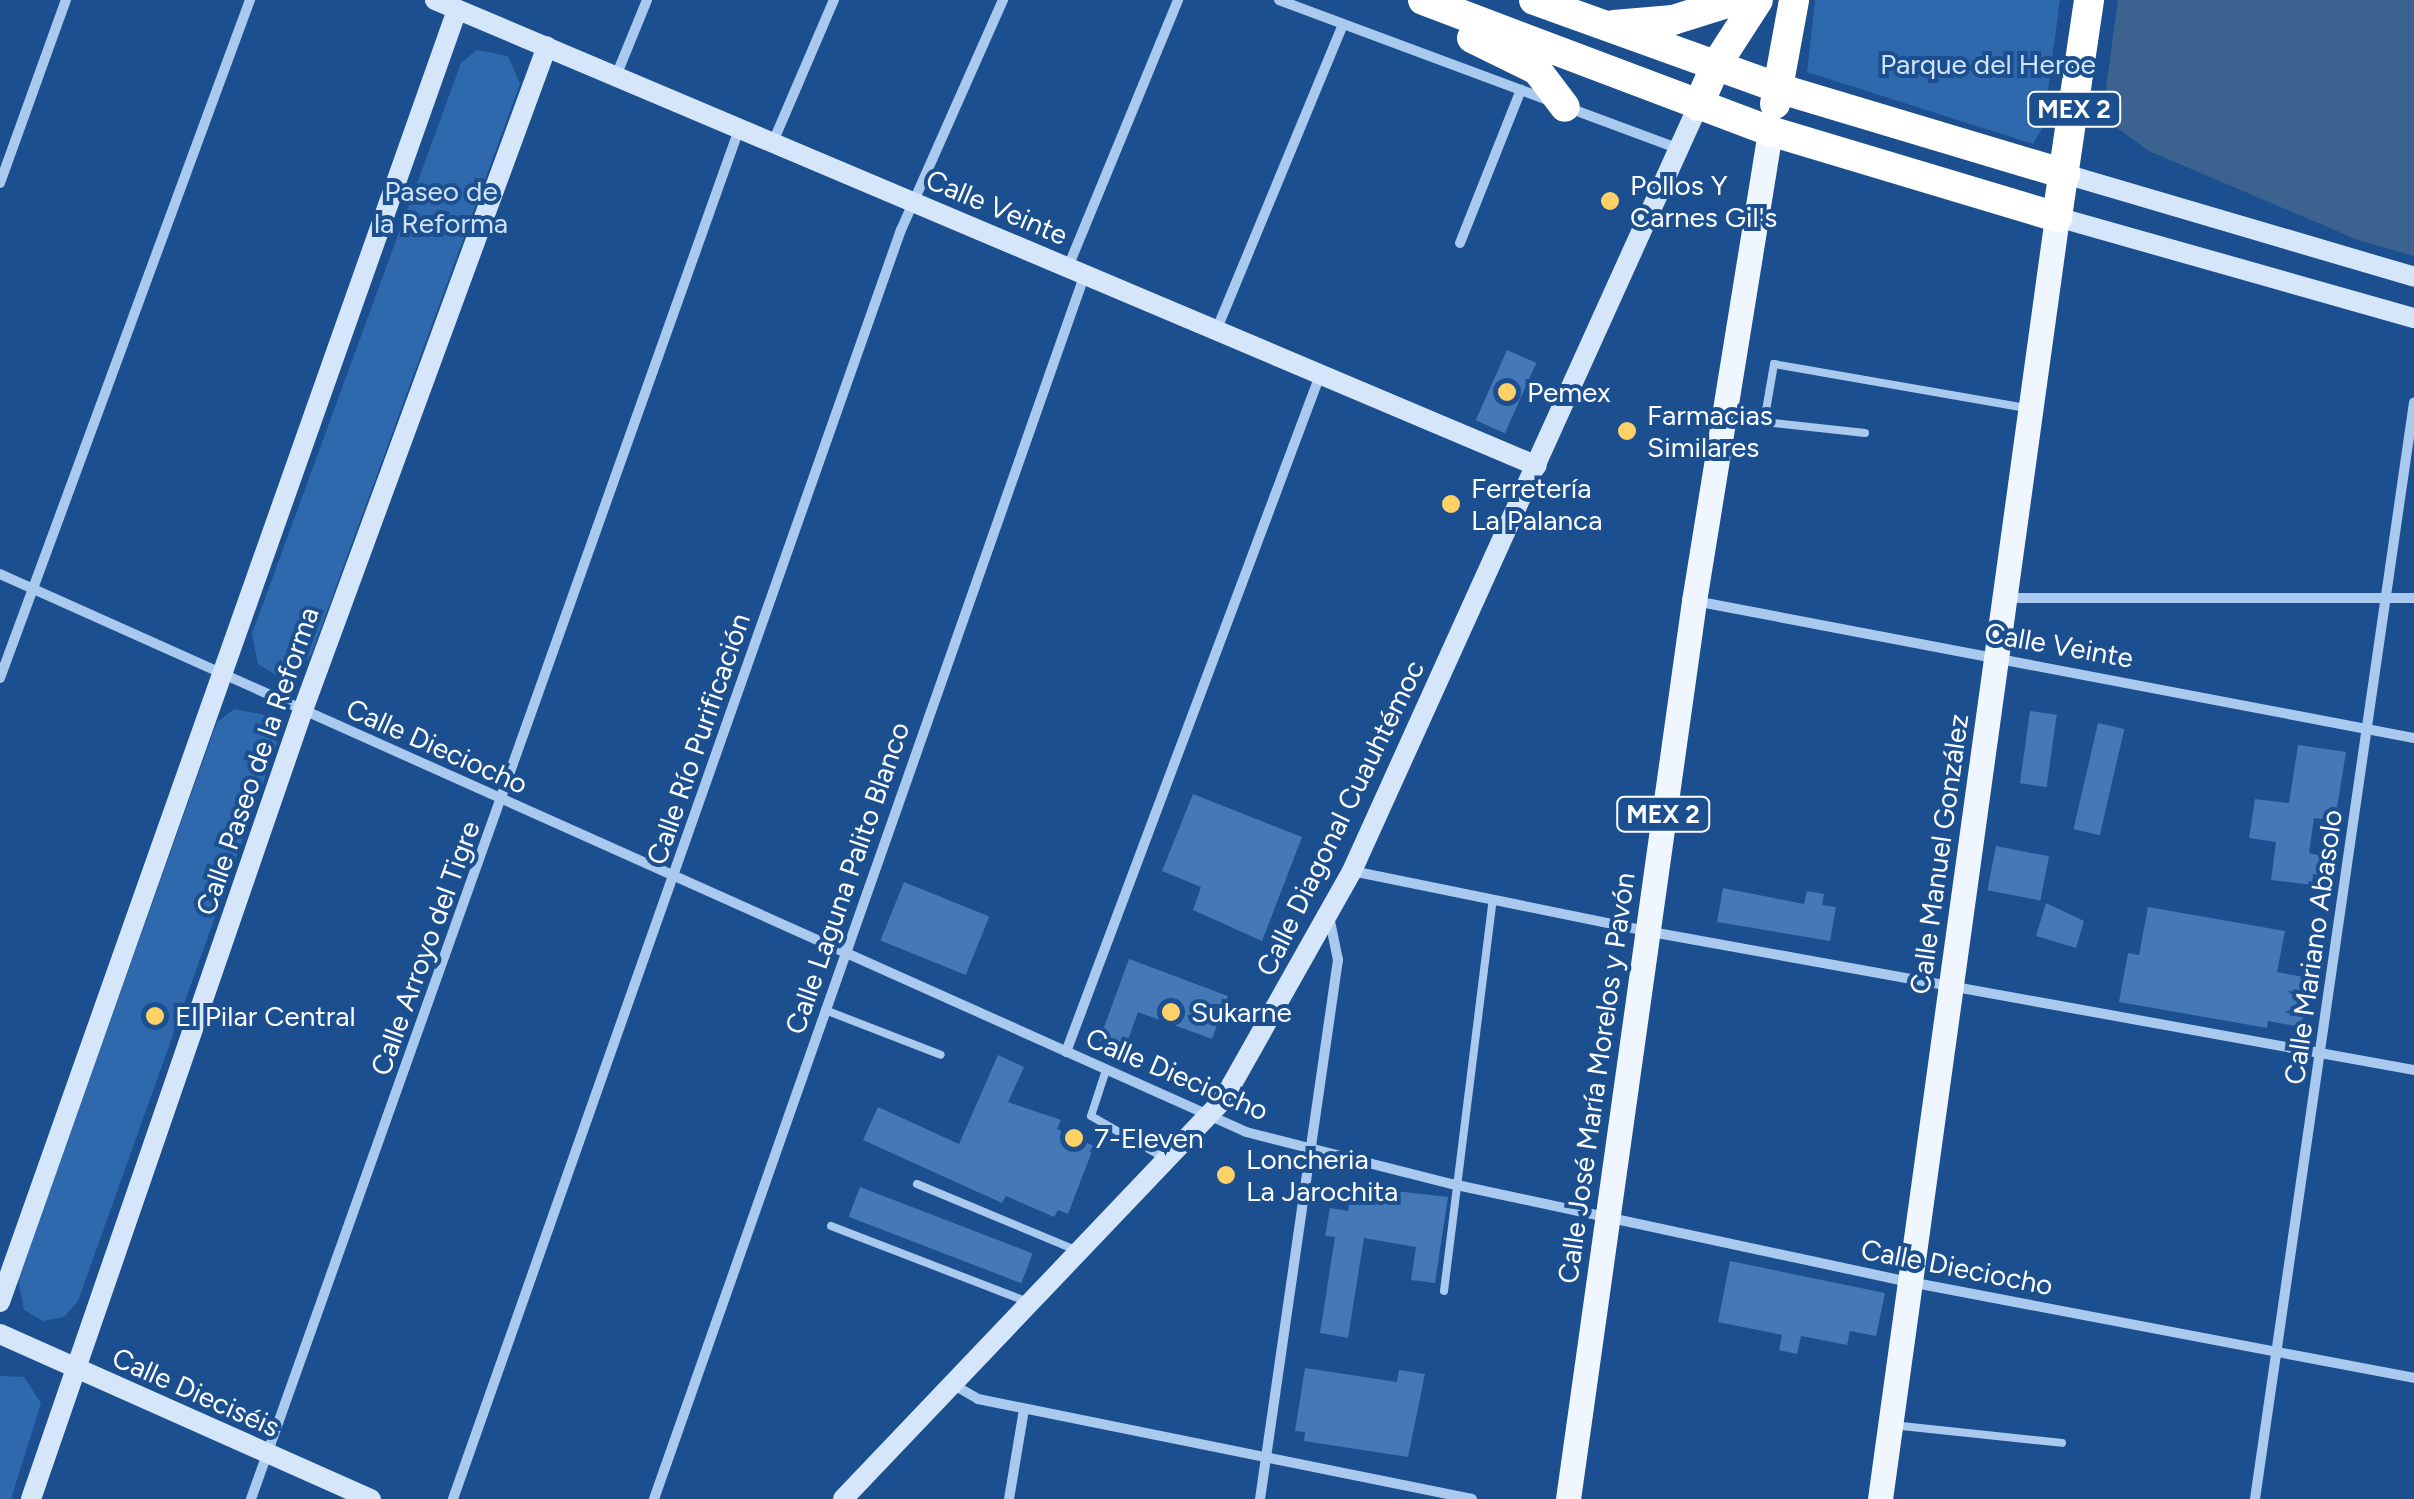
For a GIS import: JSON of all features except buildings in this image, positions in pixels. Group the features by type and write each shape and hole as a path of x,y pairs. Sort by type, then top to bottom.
{"highway":[{"path":"1422,0 1770,131 2058,217"},
{"path":"1422,0 1452,28 1537,70 1565,106"},
{"name":"MEX 2","path":"1534,0 1778,88 2065,174"},
{"path":"1602,26 1673,20 1737,0"},
{"path":"1698,106 1716,65 1758,0"},
{"name":"MEX 2","path":"1770,131 1794,0"},
{"name":"MEX 2","path":"2058,217 2090,0"}],"main road":[{"name":"Calle José María Morelos y Pavón","path":"1568,1499 1694,601 1770,131"},
{"name":"Calle Manuel González","path":"1880,1499 2058,217"}],"street":[{"path":"0,183 66,0"},
{"path":"0,678 250,0"},
{"name":"Calle Veinte","path":"435,0 1537,466"},
{"path":"616,76 648,0"},
{"path":"772,142 834,0"},
{"name":"Calle Río Purificación","path":"454,1499 914,203 1003,0"},
{"name":"Calle Laguna Palito Blanco","path":"654,1499 1077,270 1178,0"},
{"path":"1279,0 1680,150"},
{"path":"0,1302 457,10"},
{"path":"1216,330 1343,24"},
{"name":"Calle Paseo de la Reforma","path":"31,1499 303,710 547,46"},
{"path":"1460,243 1521,90"},
{"name":"Calle Diagonal Cuauhtémoc","path":"843,1499 1209,1116 1352,871 1698,106"},
{"name":"Calle Arroyo del Tigre","path":"251,1499 502,800 503,778 739,129"},
{"path":"2065,174 2414,277"},
{"path":"2058,217 2414,318"},
{"path":"1066,1052 1320,375"},
{"name":"Calle Mariano Abasolo","path":"2254,1499 2414,402"},
{"name":"Calle Dieciocho","path":"0,574 220,676 844,950 1209,1116 1452,1184 1910,1282 2414,1378"},
{"path":"2005,598 2414,598"},
{"name":"Calle Veinte","path":"1694,601 1996,662 2414,738"},
{"path":"1352,871 1646,932 2414,1070"},
{"path":"1260,1499 1338,960 1328,913"},
{"name":"Calle Dieciséis","path":"0,1334 371,1499"},
{"path":"954,1384 978,1400 1472,1499"},
{"path":"1009,1499 1024,1410"}],"lane":[{"path":"1865,433 1764,422 1774,364 2031,409"},
{"path":"1444,1291 1457,1197 1452,1184 1494,900"},
{"path":"825,1010 941,1055"},
{"path":"1106,1070 1091,1116 1170,1161"},
{"path":"918,1184 1082,1253"},
{"path":"831,1226 1032,1304"},
{"path":"1890,1425 2062,1443"}],"green space":[{"name":"Parque del Heroe","path":"1815,0 2060,0 2043,127 2033,144 1807,72"},
{"name":"Paseo de la Reforma","path":"477,50 508,56 520,84 311,655 297,671 276,675 258,664 252,634 461,63"},
{"path":"234,709 265,715 277,743 78,1301 64,1317 43,1321 24,1310 18,1279 217,722"},
{"path":"0,1376 24,1377 41,1403 11,1499 0,1499"}],"shaded area":[{"path":"2118,0 2414,0 2414,256 2358,240 2149,151 2109,122 2106,88"}],"place":[{"name":"Pollos Y Carnes Gil's","path":"1610,201"},
{"name":"Pemex","path":"1507,392"},
{"name":"Farmacias Similares","path":"1627,431"},
{"name":"Ferretería La Palanca","path":"1451,504"},
{"name":"Sukarne","path":"1171,1012"},
{"name":"El Pilar Central","path":"155,1016"},
{"name":"7-Eleven","path":"1074,1138"},
{"name":"Loncheria La Jarochita","path":"1226,1175"}]}
